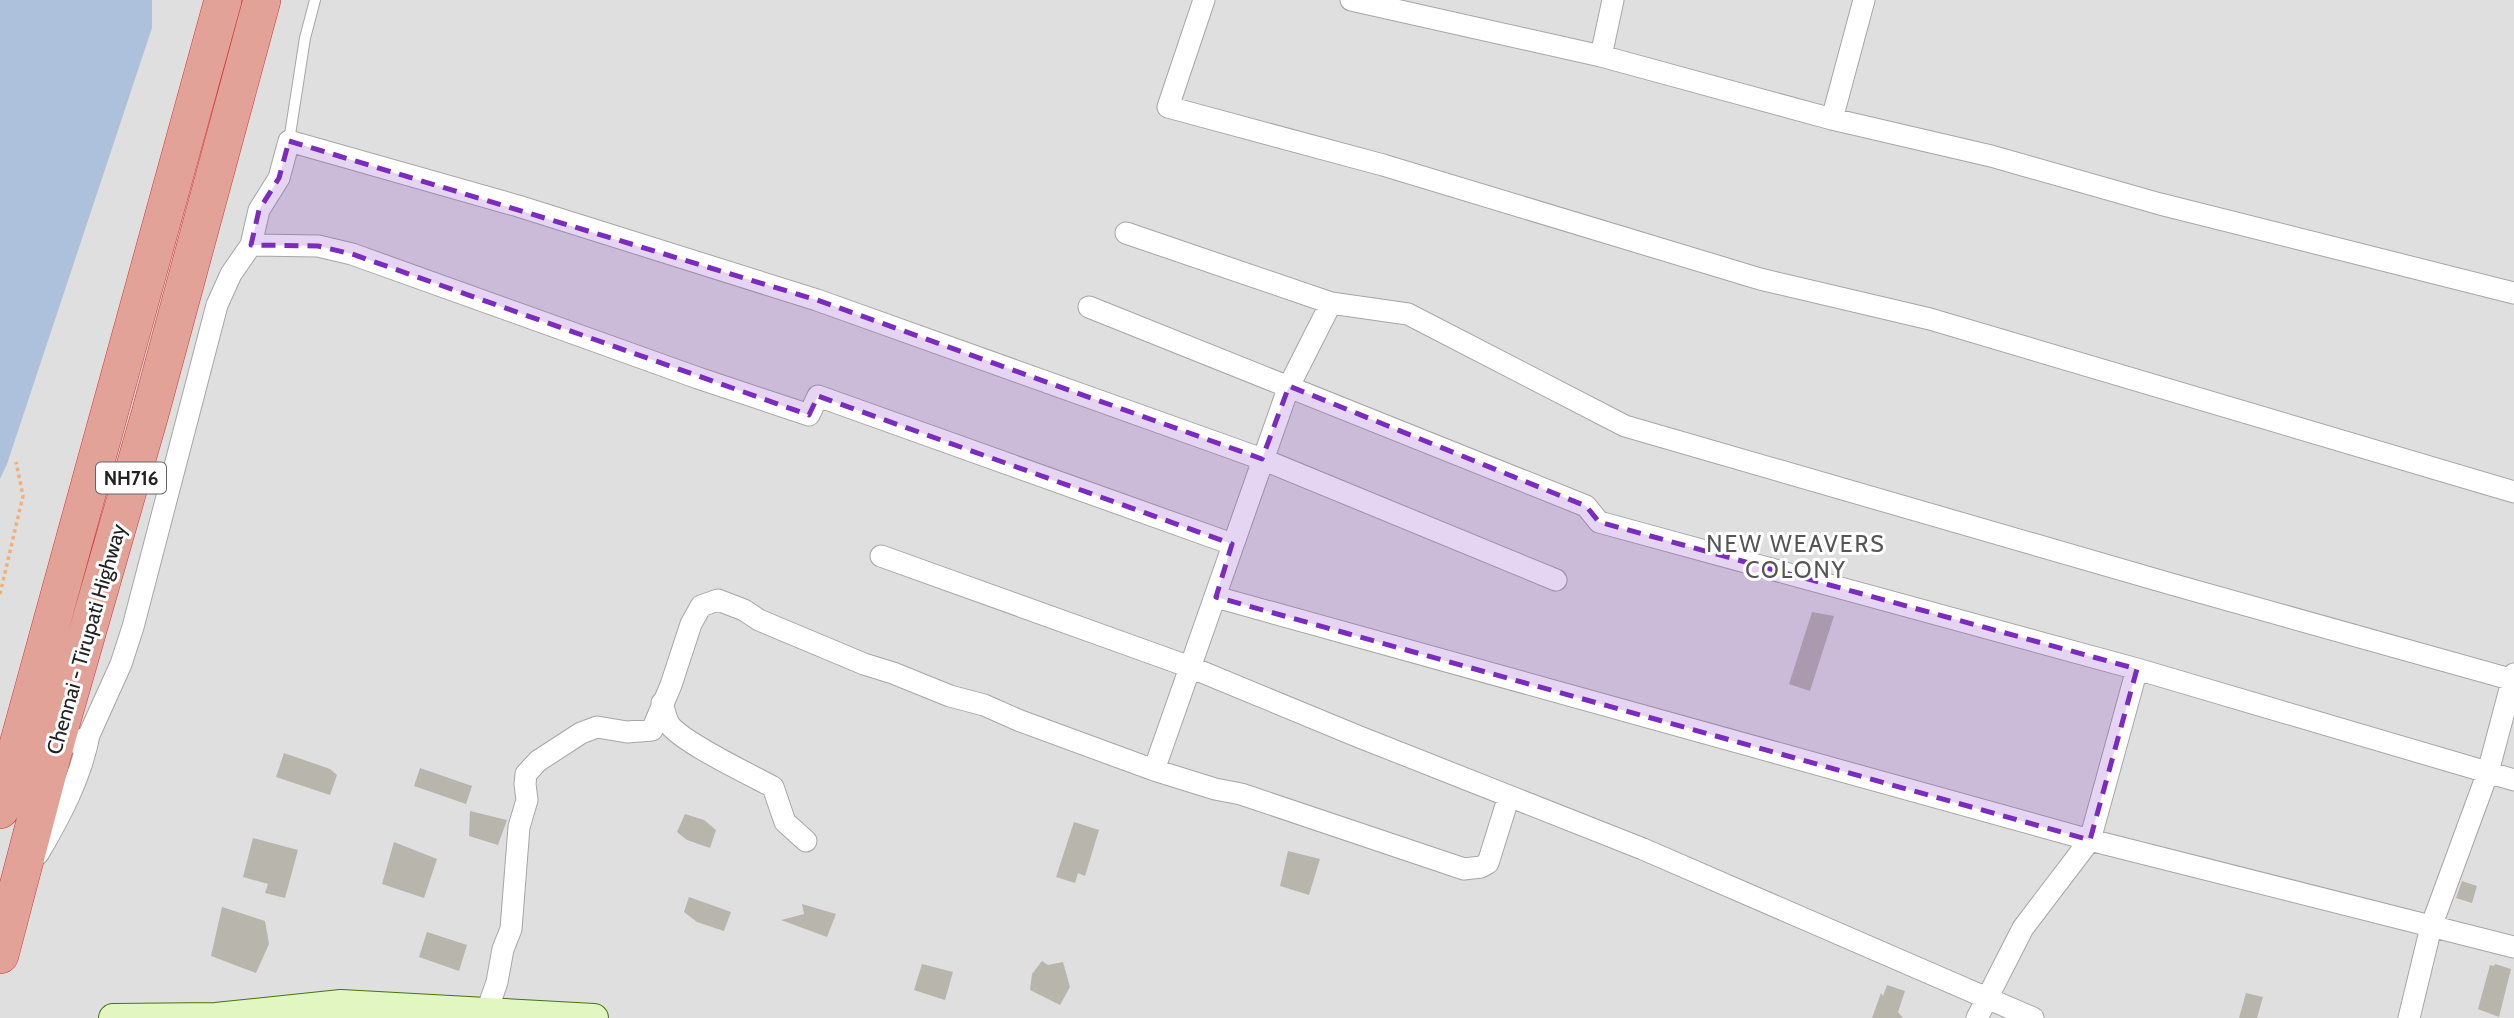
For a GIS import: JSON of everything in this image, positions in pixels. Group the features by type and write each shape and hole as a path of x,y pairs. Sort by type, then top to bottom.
{"highway":[{"name":"Chennai - Tirupati Highway","path":"0,810 223,0"},
{"name":"Chennai - Tirupati Highway","path":"0,956 25,864 73,736 150,414 262,0"}],"main road":[{"path":"113,1018 216,1017 341,1004 594,1018"}],"street":[{"path":"1204,0 1168,107 1384,165 1760,279 1930,319 2514,492"},
{"path":"1351,0 1601,56 1832,119 1991,156 2160,204 2514,293"},
{"path":"1601,56 1612,0"},
{"path":"1832,119 1864,0"},
{"path":"73,736 121,664 217,305 231,274 251,245 259,210 279,178 289,141 518,206 817,300 1262,458 1556,580"},
{"path":"1126,233 1331,303 1408,314 1625,426 2171,584 2513,677 2488,772 2431,927 2409,1018"},
{"path":"251,245 318,246 352,254 809,415 818,396 1232,544"},
{"path":"1154,770 1289,386 1331,303"},
{"path":"1089,307 1586,506 1599,522 2137,669 2514,780"},
{"path":"881,556 1190,667 1643,849 2033,1018"},
{"path":"1216,597 2090,841 2514,947"},
{"path":"481,1012 489,1004 497,982 503,949 511,929 519,827 527,800 524,784 526,774 538,761 581,733 597,727 627,732 652,730 671,685 691,624 701,606 718,600 864,664 984,705 1154,770 1241,794 1464,869 1481,867 1488,863 1509,796"},
{"path":"1977,1018 2023,928 2090,841 2137,669"},
{"path":"662,703 669,724 677,731 773,787 785,822 806,841"}],"lane":[{"path":"289,141 305,38 315,0"}],"path":[{"path":"0,594 23,496 16,462"}],"highlighted area":[{"path":"289,141 817,300 1262,459 1289,386 1586,506 1599,522 2137,669 2090,840 1216,597 1232,544 818,396 809,415 352,254 318,246 251,245 259,210 279,178"}],"shaded area":[{"path":"0,0 2514,0 2514,1018 0,1018"}],"water":[{"path":"0,0 152,0 152,28 0,479"}],"building":[{"path":"1812,612 1834,616 1810,691 1789,684"},
{"path":"284,753 330,769 337,775 330,795 276,777"},
{"path":"420,768 472,786 466,804 414,786"},
{"path":"470,811 507,820 498,845 469,836"},
{"path":"685,814 704,820 716,830 710,848 687,840 677,832"},
{"path":"1074,822 1099,830 1085,876 1078,873 1075,883 1056,877"},
{"path":"253,838 298,850 285,898 265,893 268,884 243,877"},
{"path":"394,842 437,859 424,898 382,884"},
{"path":"1288,851 1320,859 1309,895 1280,886"},
{"path":"2462,881 2477,886 2472,903 2456,898"},
{"path":"689,897 731,912 724,931 697,922 684,912"},
{"path":"802,904 836,914 827,937 781,920 804,914"},
{"path":"222,907 265,921 269,944 256,973 211,956"},
{"path":"427,932 467,945 459,971 419,957"},
{"path":"1042,961 1048,965 1063,962 1070,987 1060,1005 1030,990 1032,974"},
{"path":"922,964 953,972 945,1000 914,990"},
{"path":"2490,965 2511,969 2499,1017 2478,1009"},
{"path":"1887,985 1905,991 1898,1012 1903,1018 1872,1018 1881,993 1883,996"},
{"path":"2246,993 2263,997 2257,1018 2239,1018"}],"district":[{"name":"NEW WEAVERS COLONY","path":"1796,557"}]}
